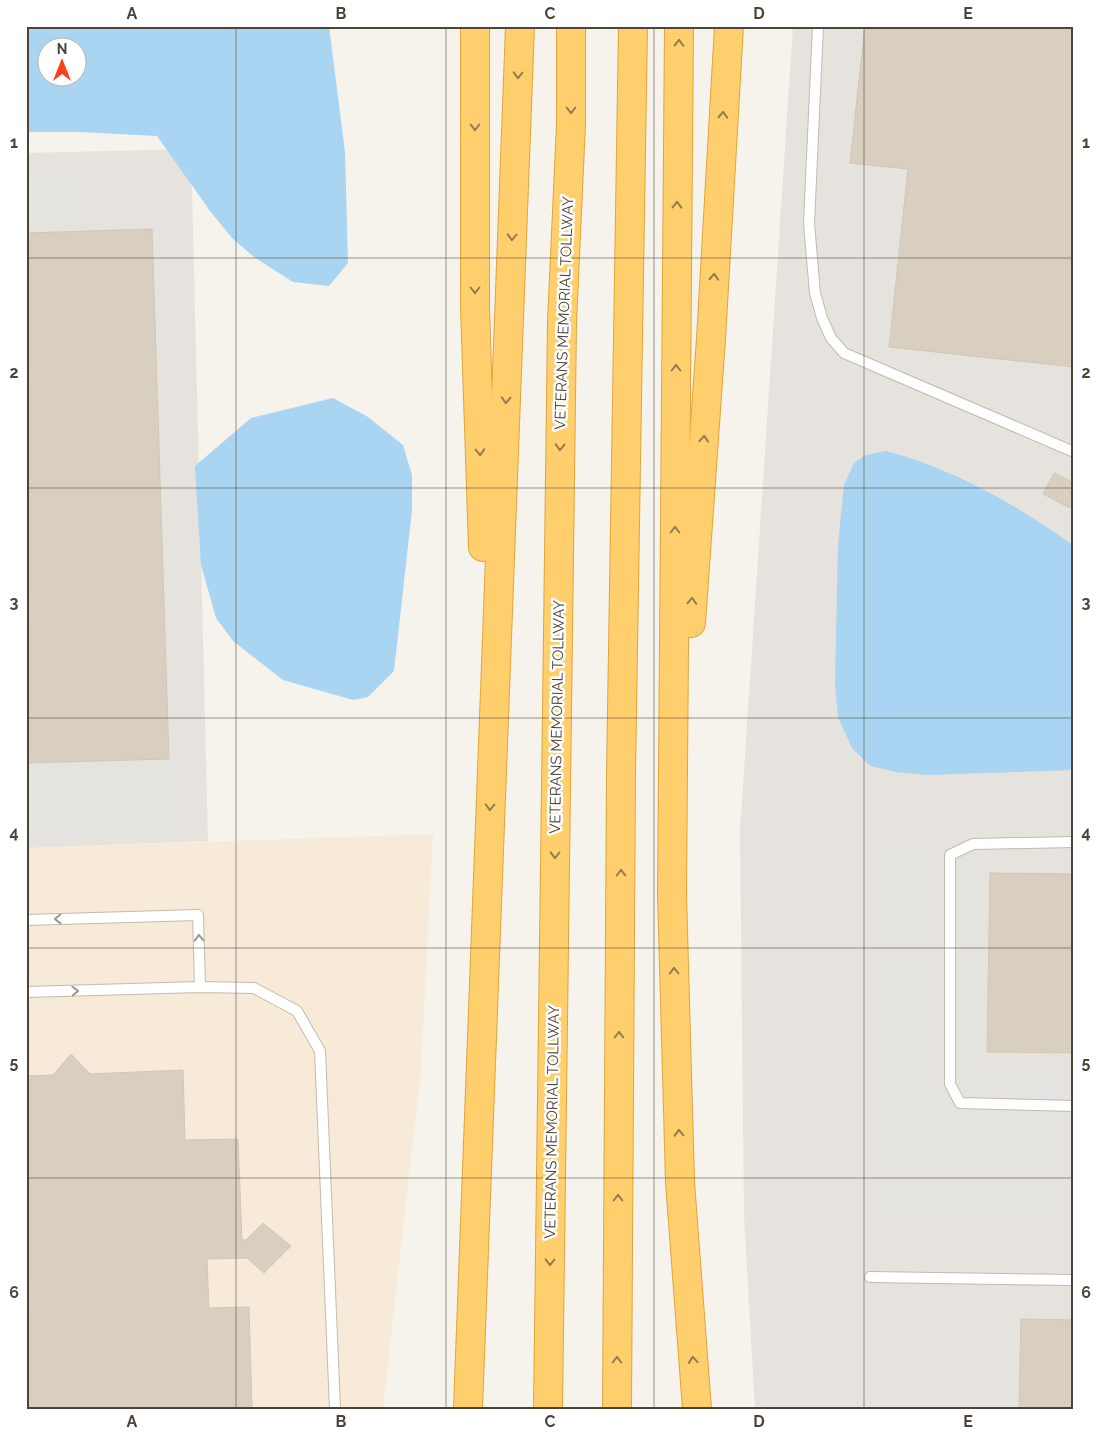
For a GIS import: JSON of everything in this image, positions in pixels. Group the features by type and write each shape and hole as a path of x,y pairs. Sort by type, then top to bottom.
{"highway":[{"path":"475,26 475,308 491,777"},
{"path":"468,1409 520,26"},
{"name":"VETERANS MEMORIAL TOLLWAY","path":"548,1409 562,322 571,124 571,26"},
{"path":"616,1409 621,794 633,26"},
{"path":"679,26 672,894 680,1182 697,1409"},
{"path":"672,894 711,339 728,26"}],"lane":[{"path":"818,26 809,223 815,293 822,318 831,338 844,353 1074,452"},
{"path":"1074,842 973,844 950,855 950,1084 960,1103 1074,1106"},
{"path":"26,920 198,915 200,987"},
{"path":"26,992 200,987 254,988 298,1011 320,1051 335,1409"},
{"path":"870,1277 1074,1280"}],"shaded area":[{"path":"793,26 1074,26 1074,1409 755,1409 744,1215 740,832"},
{"path":"191,149 208,841 26,848 26,153"},
{"path":"82,172 85,223 26,224 26,173"},
{"path":"185,764 190,835 26,841 26,769"},
{"path":"433,834 421,1069 383,1409 26,1409 26,848"},
{"path":"982,835 982,1059 1074,1060 1074,1229 860,1226 861,839"}],"water":[{"path":"26,26 329,26 345,152 348,263 329,286 293,282 254,257 232,238 210,211 157,136 81,132 26,132"},
{"path":"333,398 368,417 403,445 412,475 412,510 394,671 368,697 353,700 283,680 233,641 216,618 201,565 195,466 251,418"},
{"path":"886,451 936,468 984,490 1030,516 1074,546 1074,770 926,775 896,772 870,766 852,748 838,717 835,683 838,544 844,485 854,463 866,455"}],"building":[{"path":"865,26 1074,26 1074,367 889,347 908,169 850,163"},
{"path":"152,229 169,759 26,763 26,233"},
{"path":"1054,473 1074,483 1074,502 1070,508 1043,494"},
{"path":"990,873 1074,874 1074,1053 987,1052"},
{"path":"71,1054 90,1074 183,1070 185,1140 238,1139 242,1240 246,1240 263,1223 291,1246 264,1273 247,1258 207,1259 209,1308 249,1307 252,1409 26,1409 26,1076 53,1075"},
{"path":"1021,1319 1074,1320 1074,1409 1019,1409"}]}
